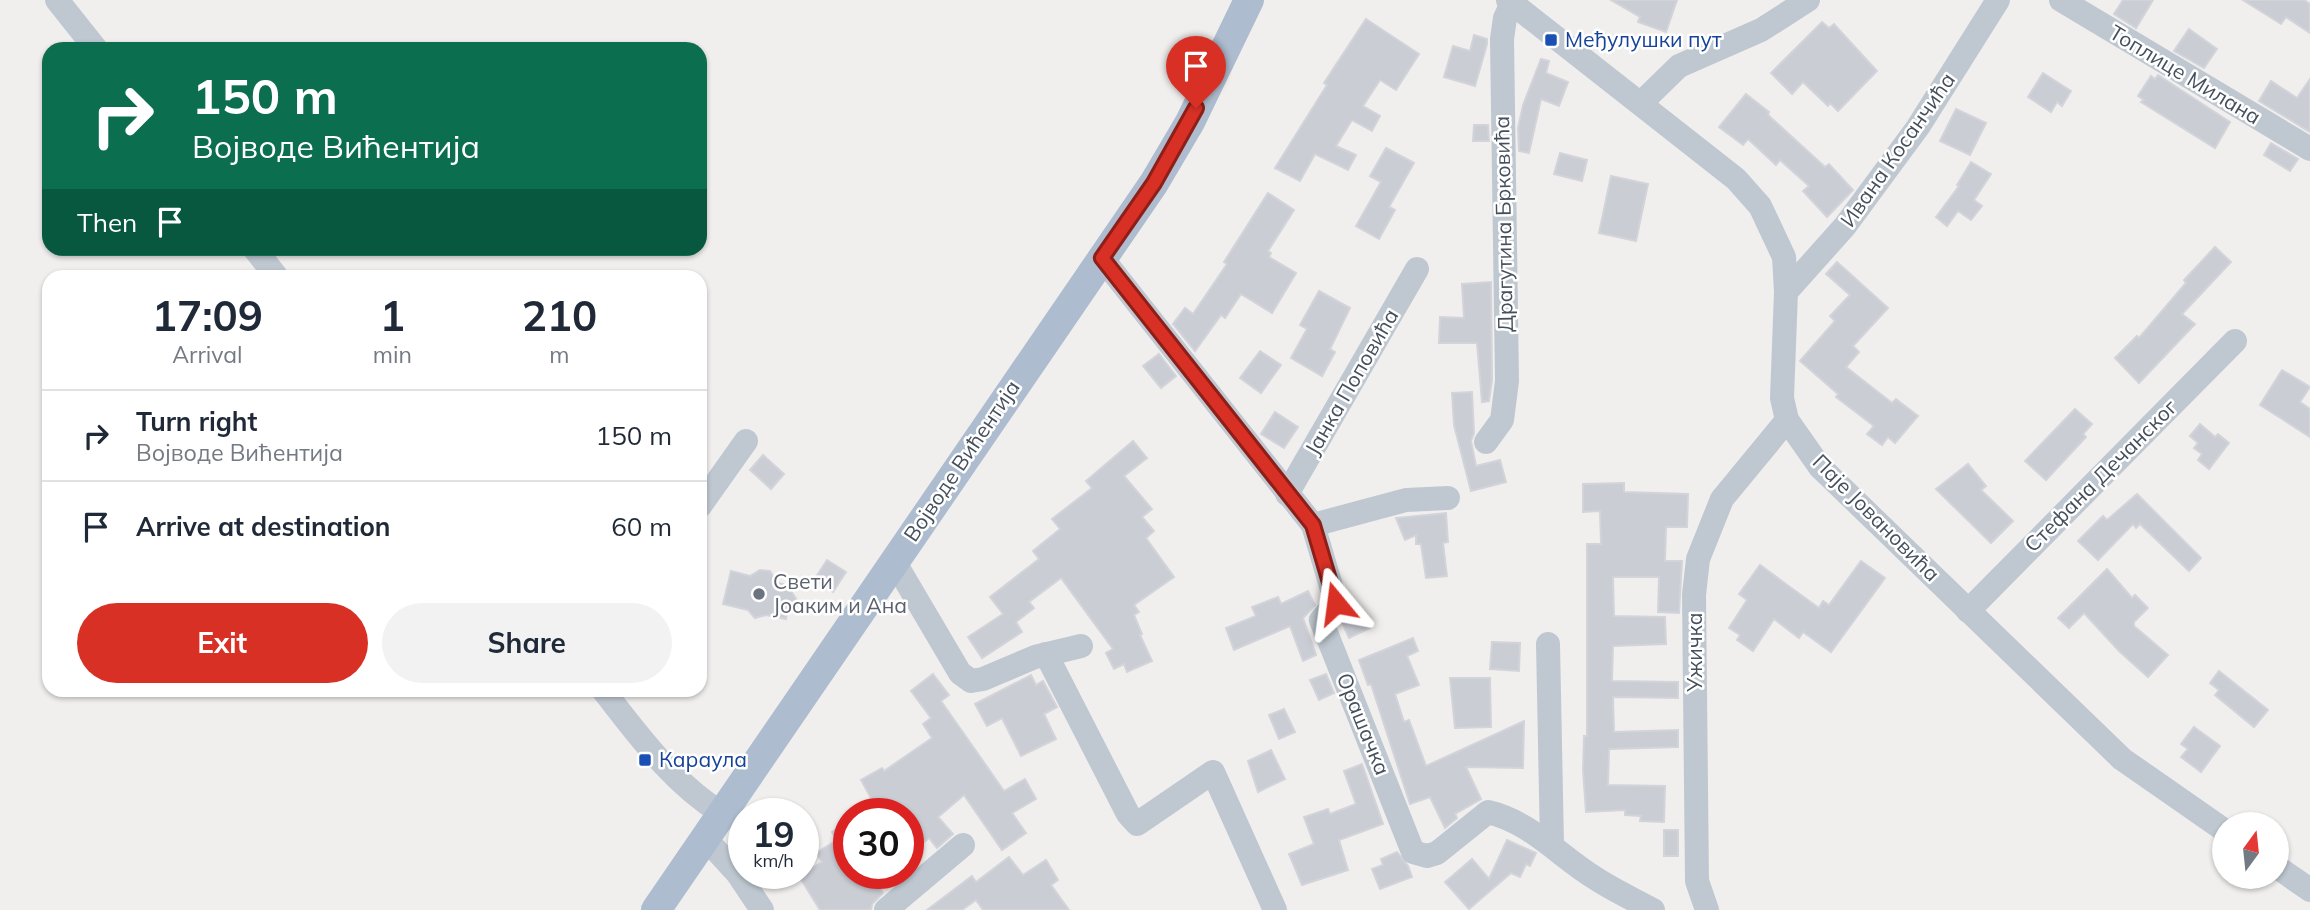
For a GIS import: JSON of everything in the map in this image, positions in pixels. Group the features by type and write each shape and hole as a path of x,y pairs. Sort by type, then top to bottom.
{"main road":[{"name":"Војводе Вићентија","path":"656,910 1154,183 1181,138 1249,0"}],"street":[{"path":"57,0 90,42"},
{"path":"1642,103 1679,66 1761,30 1808,0"},
{"name":"Ивана Косанчића","path":"1786,292 1845,226 1918,127 1997,0"},
{"name":"Топлице Милана","path":"2061,0 2310,149"},
{"name":"Паје Јовановића","path":"1510,1 1736,179 1760,206 1784,257 1786,292 1782,398 1787,420 1820,467 2122,759 2212,822"},
{"name":"Драгутина Брковића","path":"1486,442 1502,420 1507,381 1502,39 1510,1"},
{"path":"260,256 271,270"},
{"name":"Орашачка","path":"1102,258 1313,525 1336,603 1321,620 1413,852 1427,856 1437,853 1488,812 1499,814 1552,844"},
{"name":"Јанка Поповића","path":"1287,494 1417,269"},
{"name":"Стефана Дечанског","path":"1968,611 2235,341"},
{"name":"Ужичка","path":"1707,910 1696,881 1695,595 1698,559 1722,499 1787,420"},
{"path":"707,496 746,440"},
{"path":"1313,525 1406,500 1448,498"},
{"path":"894,561 965,678 971,681 983,680 1046,654 1081,646"},
{"path":"1548,644 1552,844 1593,877 1653,910"},
{"path":"1046,654 1128,814 1137,824 1213,772 1275,910"},
{"path":"608,697 640,738 680,782 721,813"},
{"path":"705,838 732,866 762,910"},
{"path":"886,910 963,845"},
{"path":"2289,875 2310,890"}],"building":[{"path":"1611,0 1677,0 1666,32 1638,22 1640,17"},
{"path":"2123,0 2153,0 2136,28 2114,14"},
{"path":"2243,0 2304,0 2310,4 2310,33 2286,17 2281,24"},
{"path":"1366,19 1419,54 1396,90 1380,80 1363,106 1380,116 1372,131 1352,120 1336,146 1356,155 1348,170 1315,154 1300,181 1275,168 1327,85 1324,83"},
{"path":"1822,22 1829,28 1834,24 1877,71 1838,111 1830,103 1828,106 1803,82 1792,94 1771,73"},
{"path":"2189,29 2217,49 2204,68 2174,51"},
{"path":"1474,35 1487,39 1475,86 1444,77 1453,46 1470,51"},
{"path":"1541,59 1549,61 1546,73 1568,82 1559,106 1541,99 1529,153 1519,151 1518,128 1523,105"},
{"path":"2043,73 2071,91 2062,106 2057,102 2051,112 2028,97"},
{"path":"2158,75 2230,122 2215,148 2141,102 2144,100 2138,96 2151,76 2155,79"},
{"path":"2310,79 2310,132 2259,101 2271,81 2297,98"},
{"path":"1746,94 1769,112 1768,115 1825,167 1829,164 1853,190 1827,217 1803,191 1809,186 1780,160 1776,165 1748,139 1743,145 1719,127"},
{"path":"1956,109 1986,123 1970,155 1940,141"},
{"path":"1474,125 1488,125 1489,141 1473,141"},
{"path":"2271,143 2298,159 2290,171 2264,155"},
{"path":"1386,148 1414,163 1389,207 1395,210 1379,239 1356,226 1381,182 1370,176"},
{"path":"1560,153 1587,160 1582,181 1554,174"},
{"path":"1971,162 1991,174 1974,200 1982,206 1971,220 1958,211 1947,226 1936,217 1959,186 1957,185"},
{"path":"1611,176 1648,184 1636,241 1599,233"},
{"path":"1268,193 1294,210 1268,251 1271,253 1269,257 1296,273 1272,313 1241,294 1225,318 1221,315 1195,351 1173,324 1185,308 1193,314 1227,264 1224,262"},
{"path":"2215,247 2231,262 2182,314 2195,324 2139,383 2115,358 2137,336 2139,338 2186,283 2184,280"},
{"path":"1837,262 1888,308 1853,346 1859,352 1846,367 1892,403 1896,399 1918,416 1895,443 1888,437 1882,445 1867,434 1874,426 1836,397 1838,394 1800,361 1835,321 1830,316 1850,295 1826,274"},
{"path":"1491,282 1492,380 1489,401 1482,402 1477,343 1439,343 1440,317 1464,318 1462,284"},
{"path":"1319,291 1350,308 1330,349 1335,352 1322,376 1291,358 1307,329 1300,325"},
{"path":"1260,351 1281,365 1261,393 1240,378"},
{"path":"1159,354 1176,376 1161,388 1143,366"},
{"path":"2282,370 2310,387 2300,402 2310,409 2310,437 2260,405"},
{"path":"1472,392 1474,433 1471,441 1476,466 1500,460 1506,482 1471,491 1454,425 1452,393"},
{"path":"2075,409 2092,424 2083,434 2086,437 2046,480 2025,461"},
{"path":"1275,412 1298,427 1284,448 1261,434"},
{"path":"2200,424 2215,437 2218,434 2229,443 2209,469 2198,460 2202,454 2194,448 2198,443 2190,436"},
{"path":"1133,441 1147,458 1124,476 1152,509 1142,517 1154,531 1146,538 1174,577 1134,605 1139,612 1134,615 1142,634 1140,635 1152,661 1127,672 1124,664 1114,669 1106,653 1113,649 1061,578 1029,602 1034,608 1016,622 1022,632 982,658 968,637 1003,614 990,597 1039,559 1033,551 1060,529 1052,519 1092,488 1086,481"},
{"path":"763,455 784,474 771,489 750,470"},
{"path":"1968,464 1986,486 1981,490 2013,521 1991,543 1936,489"},
{"path":"1624,483 1624,492 1688,494 1687,527 1666,527 1665,561 1682,561 1679,613 1658,612 1659,577 1613,577 1614,616 1665,617 1666,644 1613,646 1612,681 1678,682 1678,698 1613,697 1614,732 1678,730 1678,747 1609,749 1608,785 1665,786 1664,822 1640,821 1641,816 1625,815 1625,810 1586,812 1583,770 1584,736 1587,736 1587,544 1601,544 1600,511 1583,512 1583,484"},
{"path":"2137,494 2201,558 2189,571 2140,524 2136,528 2133,524 2098,560 2078,541 2103,516 2107,520"},
{"path":"1446,513 1448,542 1443,543 1447,576 1426,578 1421,544 1416,544 1416,535 1405,540 1396,518"},
{"path":"827,560 846,572 833,592 814,580"},
{"path":"1861,561 1885,578 1831,652 1803,632 1799,638 1774,619 1753,651 1737,640 1740,635 1729,628 1747,600 1739,594 1760,565 1819,608 1823,601 1829,605"},
{"path":"2107,569 2132,598 2135,595 2148,608 2134,622 2134,626 2168,655 2148,677 2119,651 2084,613 2069,628 2058,618"},
{"name":"Свети Јоаким и Ана","path":"760,570 770,571 778,583 787,585 797,600 797,606 787,613 786,619 766,615 755,618 748,610 723,604 731,571 750,576"},
{"path":"1308,591 1315,605 1303,618 1316,655 1303,661 1290,626 1234,650 1226,628 1256,616 1252,607 1278,597 1281,604"},
{"path":"1363,611 1370,628 1349,638 1341,620"},
{"path":"1413,638 1418,651 1407,656 1419,685 1395,694 1404,722 1409,720 1426,766 1524,721 1523,768 1466,767 1481,799 1455,814 1457,818 1445,828 1430,797 1410,804 1371,684 1368,685 1359,660"},
{"path":"1492,642 1520,643 1519,671 1490,669"},
{"path":"2219,671 2268,710 2254,727 2215,695 2219,690 2210,683"},
{"path":"933,674 949,695 941,701 1004,791 1025,779 1036,799 1012,813 1026,833 1002,850 964,795 938,817 953,834 937,848 929,838 924,842 924,798 871,798 861,780 882,768 884,771 932,738 923,724 931,718 911,691"},
{"path":"1326,674 1334,693 1319,700 1310,680"},
{"path":"1031,675 1036,685 1043,681 1057,707 1044,714 1056,739 1021,756 1002,718 987,726 975,704"},
{"path":"1450,678 1490,678 1491,727 1455,728"},
{"path":"1284,709 1295,732 1279,739 1269,715"},
{"path":"2194,727 2220,746 2201,772 2181,757 2188,749 2181,744"},
{"path":"1271,750 1285,779 1258,792 1248,761"},
{"path":"1362,764 1383,824 1339,840 1348,870 1302,885 1289,854 1314,844 1304,817 1328,809 1330,814 1356,804 1344,771"},
{"path":"1664,830 1678,830 1678,856 1664,856"},
{"path":"1507,840 1536,853 1530,866 1526,864 1520,877 1511,873 1469,909 1445,882 1472,859 1489,879"},
{"path":"833,842 833,889 880,889 883,893 872,904 871,910 820,910 807,889 819,889 819,864 822,862 819,851"},
{"path":"1397,852 1408,866 1412,877 1380,889 1372,869 1383,865 1381,859"},
{"path":"1009,857 1023,875 1046,860 1058,880 1051,885 1069,910 983,910 976,900 962,910 927,910 972,876 976,882"}],"place":[{"name":"Међулушки пут","path":"1551,40"},
{"name":"Свети Јоаким и Ана","path":"759,594"},
{"name":"Караула","path":"645,760"}],"route":[{"path":"1196,108 1154,183 1102,258 1313,525 1336,603"}]}
